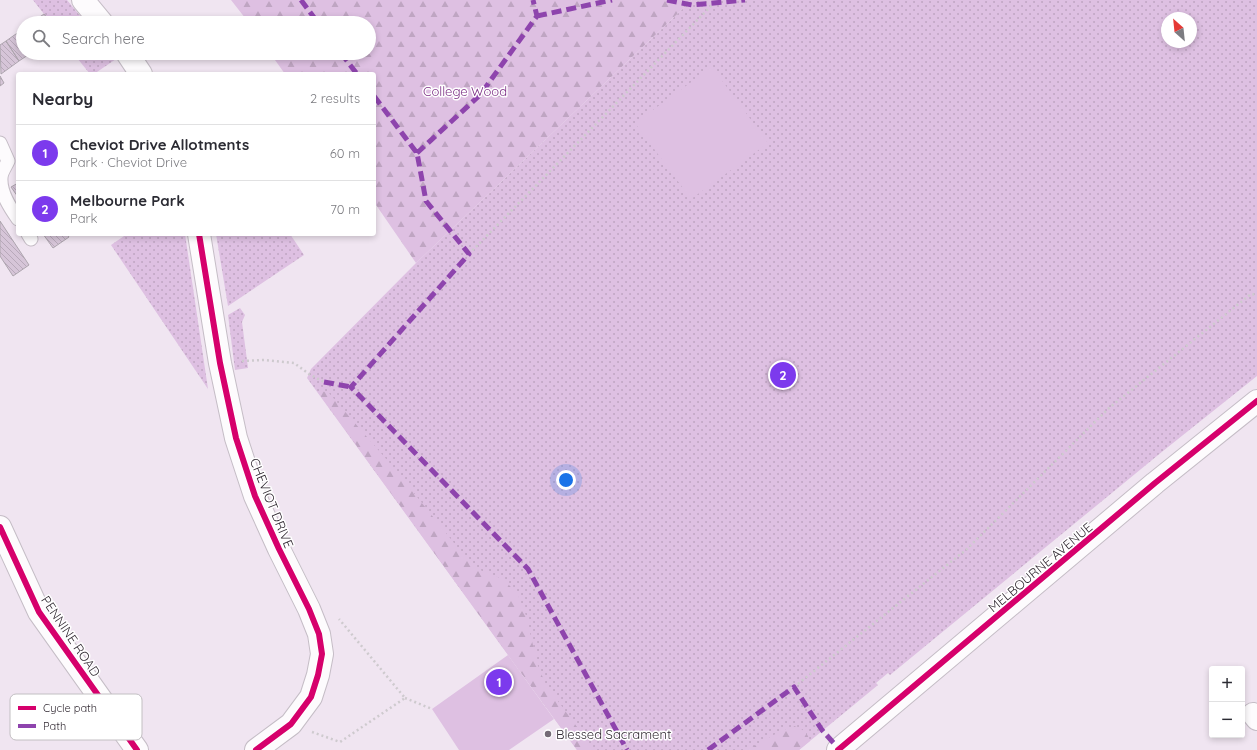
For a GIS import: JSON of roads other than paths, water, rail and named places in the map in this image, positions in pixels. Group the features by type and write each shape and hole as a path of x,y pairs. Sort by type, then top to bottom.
{"street":[{"path":"83,0 96,16"},
{"path":"132,60 140,72"},
{"name":"CHEVIOT DRIVE","path":"199,236 220,363 236,438 255,496 279,549 309,608 319,634 322,654 318,675 311,697 291,724 256,750"},
{"name":"MELBOURNE AVENUE","path":"838,750 1155,484 1257,401"},
{"name":"PENNINE ROAD","path":"0,527 39,612 97,694"},
{"name":"PENNINE ROAD","path":"129,740 136,750"}],"lane":[{"path":"0,143 8,160 0,178 1,185 4,196 16,217"}],"place":[{"name":"Melbourne Park","path":"783,375"},
{"name":"Cheviot Drive Allotments","path":"499,682"},
{"name":"Blessed Sacrament","path":"548,734"}],"park label":[{"name":"College Wood","path":"465,91"}]}
